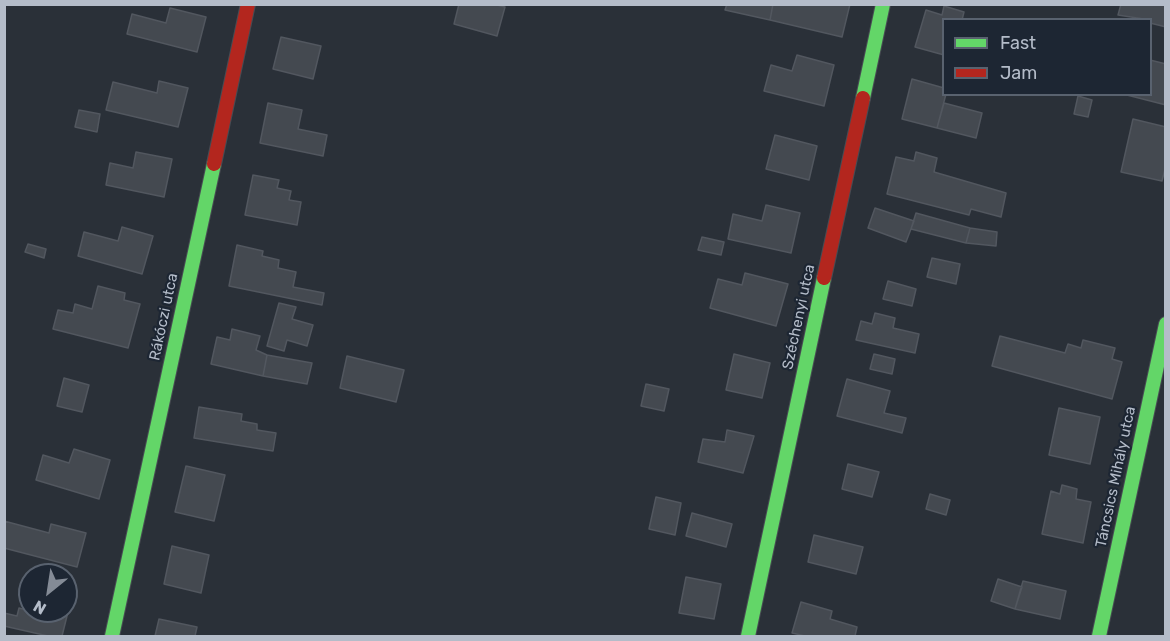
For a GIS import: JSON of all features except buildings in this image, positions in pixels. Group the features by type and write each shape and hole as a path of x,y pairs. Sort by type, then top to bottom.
{"street":[{"name":"Rákóczi utca","path":"112,636 248,4"},
{"name":"Széchenyi utca","path":"748,636 883,4"},
{"name":"Táncsics Mihály utca","path":"1099,636 1166,324"}],"traffic: fast":[{"path":"863,98 883,4"},
{"path":"112,636 214,164"},
{"path":"748,636 824,278"},
{"path":"1099,636 1166,324"}],"traffic: jam":[{"path":"214,164 248,4"},
{"path":"824,278 863,98"}]}
